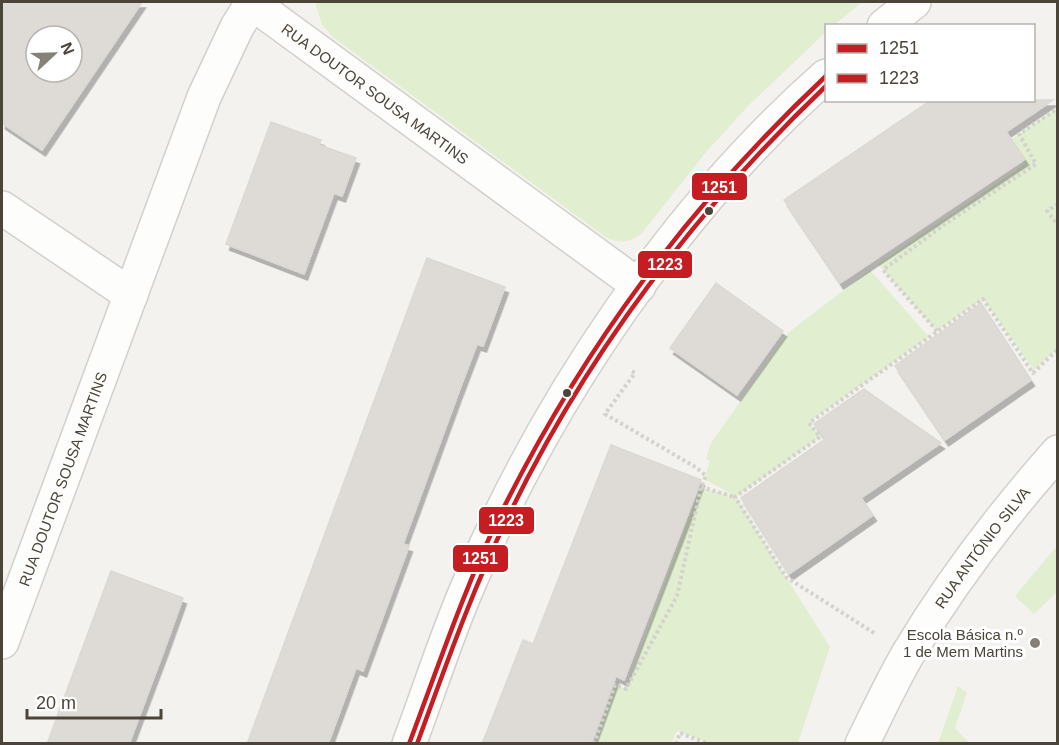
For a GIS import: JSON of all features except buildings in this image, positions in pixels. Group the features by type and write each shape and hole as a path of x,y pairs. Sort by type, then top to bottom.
{"street":[{"name":"RUA DOUTOR SOUSA MARTINS","path":"2,642 204,97 232,36 251,2 639,286"},
{"path":"886,24 914,2"},
{"path":"409,744 468,586 496,526 520,476 594,352 639,286 725,178 825,77"},
{"path":"2,208 131,295"},
{"name":"RUA ANTÓNIO SILVA","path":"862,744 908,655 959,574 1017,498 1058,452"}],"path":[{"path":"937,331 883,270 945,224 1036,164 1019,134 1058,108"},
{"path":"1058,204 1047,211 1058,225"},
{"path":"735,497 820,437 809,423 983,298 1033,373 1058,349"},
{"path":"594,352 635,373 605,414 697,468 706,477 701,487 677,596 626,689 615,685 594,744"},
{"path":"701,487 735,497 786,577 908,655"},
{"path":"675,744 680,733 709,744"}],"green space":[{"path":"315,2 862,2 835,24 825,24 825,33 750,104 707,151 642,233 625,241 607,238 334,38 322,25"},
{"path":"1057,108 1057,349 1034,370 983,299 937,331 878,264 1025,164 1009,141"},
{"path":"870,270 929,337 809,422 820,437 736,497 830,647 798,743 710,743 677,731 671,743 594,743 615,685 626,689 700,488 735,496 704,479 710,461 706,459 711,443 789,332"},
{"path":"1057,546 1057,592 1034,614 1015,596"},
{"path":"958,686 967,693 955,728 969,743 938,743"}],"transit line":[{"name":"1251","path":"409,744 452,628 487,543 567,393 643,280 685,227 729,175 825,77"},
{"name":"1223","path":"417,744 493,548 537,460 571,401 646,288 688,235 778,134 825,87"}],"place":[{"name":"Escola Básica n.º 1 de Mem Martins","path":"1035,643"}]}
